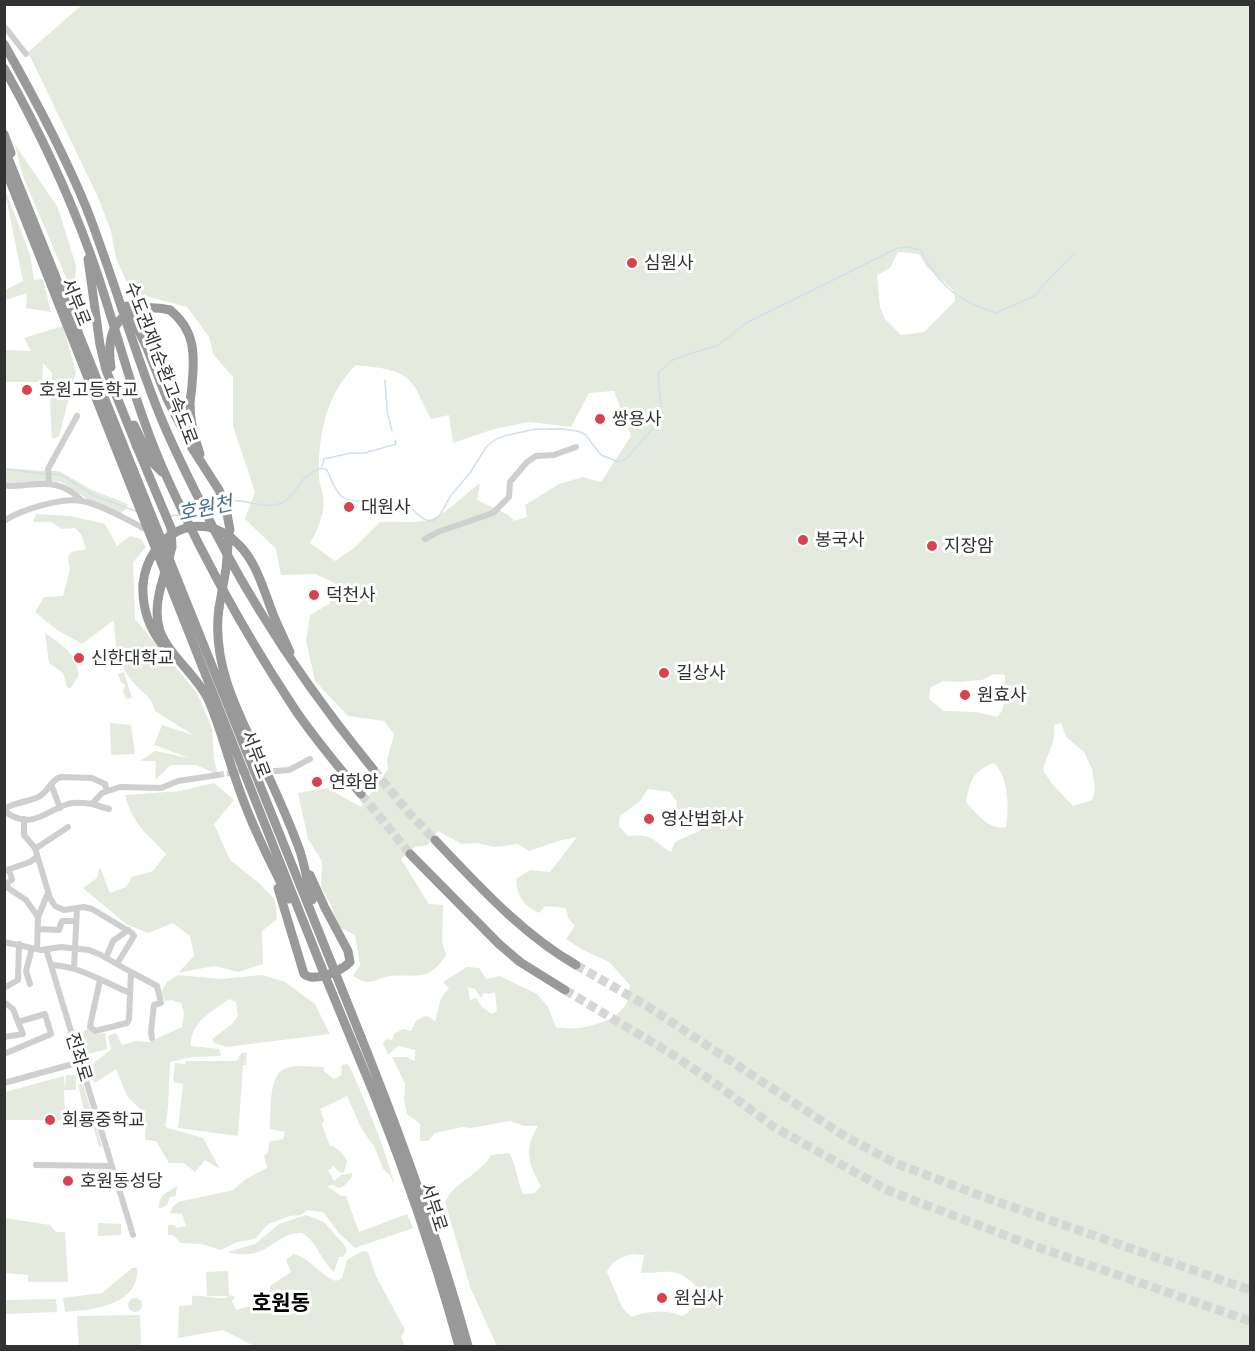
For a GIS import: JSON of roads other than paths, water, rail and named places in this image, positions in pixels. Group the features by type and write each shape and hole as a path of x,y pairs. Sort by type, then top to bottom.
{"highway":[{"name":"수도권제1순환고속도로","path":"4,44 78,187 157,410 210,523 264,618 323,708 373,769"},
{"name":"수도권제1순환고속도로","path":"4,68 65,187 84,236 143,417 204,557 244,629 300,716 361,794"},
{"path":"4,134 21,187"},
{"path":"4,148 21,187"},
{"name":"서부로","path":"6,171 128,463"},
{"name":"서부로","path":"21,187 321,966 399,1132 445,1266 468,1347"},
{"path":"84,236 100,345 106,370 171,528 172,547 161,586 157,611 160,629 165,642 208,700 224,740 235,778 267,857 285,909 302,971 308,978 314,978 345,966 351,957 325,908 272,784 250,740 222,669 217,640 230,530 226,508 219,490 168,401 147,348 106,261"},
{"path":"170,482 152,462 130,418 111,367 108,352 110,335 122,317 130,310 155,306 170,310 181,318 188,330 194,353 190,401 197,453"},
{"path":"189,672 153,632 144,606 143,584 150,557 166,537 188,528 214,529 233,539 247,554 300,673"},
{"name":"서부로","path":"163,554 320,932 413,1195 459,1347"},
{"path":"435,840 492,897 543,943 576,965"},
{"path":"300,852 320,932"},
{"path":"410,854 477,923 520,962 565,990"},
{"path":"267,857 295,913 308,930"}],"street":[{"path":"4,26 26,54"},
{"path":"49,484 48,469 77,416"},
{"path":"425,539 438,532 493,513 509,497 510,482 527,462 536,456 554,455 576,447"},
{"path":"4,485 65,486 82,501 143,528"},
{"path":"4,521 21,512 45,504 82,501"},
{"path":"276,771 289,770 310,759"},
{"path":"92,804 102,793 120,787 161,788 178,781 218,775"},
{"path":"4,810 14,803 38,797 56,778 61,777 92,778 103,782 107,791"},
{"path":"51,784 60,808"},
{"path":"4,810 24,819 35,820 73,804 92,804 109,809"},
{"path":"24,819 24,835 35,849 52,902 59,909 84,907 93,909 134,936 117,964"},
{"path":"35,849 68,827"},
{"path":"37,857 30,862 7,870 12,880 7,883 8,888 26,900 38,917"},
{"path":"30,984 26,971 34,948 38,917 48,893"},
{"path":"74,968 77,908"},
{"path":"38,929 59,930 62,921 76,921"},
{"path":"106,958 113,941 128,930"},
{"path":"4,942 34,948 76,948 94,952 157,986 161,1003 154,1005 152,1038"},
{"path":"4,988 18,980 19,944"},
{"name":"전좌로","path":"46,949 133,1234"},
{"path":"51,965 74,968 130,993"},
{"path":"100,980 91,1021 92,1030 100,1032 127,1023 129,1019 130,972"},
{"path":"4,1002 13,1009 23,1034 4,1037"},
{"path":"4,1053 51,1034 45,1014 18,1022"},
{"path":"4,1083 80,1062"},
{"path":"36,1165 112,1166"}],"waterway":[{"path":"227,501 266,505 283,503 306,477 321,468 327,470 336,490 343,498 357,501 370,499 406,503 422,517 433,521 440,515 451,495 470,473 487,446 498,438 536,429 577,431 585,434 601,455 619,462 626,459 662,418 658,373 673,360 717,346 746,323 898,248 909,247 921,250 934,273 951,290 971,303 996,313 1037,295 1039,290 1075,252"},
{"path":"385,380 387,410 392,431"},
{"path":"322,466 324,459 351,453 365,453 396,444 395,440"},
{"name":"호원천","path":"4,469 45,474"},
{"name":"호원천","path":"50,474 62,475 93,495 138,512"},
{"name":"호원천","path":"207,507 219,502"},
{"name":"호원천","path":"187,514 199,510"},
{"name":"호원천","path":"169,516 179,515"}],"tunnel":[{"path":"373,769 408,812 435,840"},
{"path":"218,775 244,771 276,771"},
{"path":"361,794 410,854"},
{"path":"576,965 647,1006 846,1137 895,1163 984,1197 1250,1290"},
{"path":"565,990 670,1053 774,1127 887,1190 1020,1241 1250,1321"}],"place":[{"name":"심원사","path":"632,263"},
{"name":"호원고등학교","path":"27,390"},
{"name":"쌍용사","path":"600,419"},
{"name":"대원사","path":"349,507"},
{"name":"봉국사","path":"803,540"},
{"name":"지장암","path":"932,546"},
{"name":"덕천사","path":"314,595"},
{"name":"신한대학교","path":"79,658"},
{"name":"길상사","path":"664,673"},
{"name":"원효사","path":"965,695"},
{"name":"연화암","path":"317,782"},
{"name":"영산법화사","path":"649,819"},
{"name":"회룡중학교","path":"50,1120"},
{"name":"호원동성당","path":"68,1181"},
{"name":"원심사","path":"662,1298"}],"district":[{"name":"호원동","path":"281,1303"}]}
